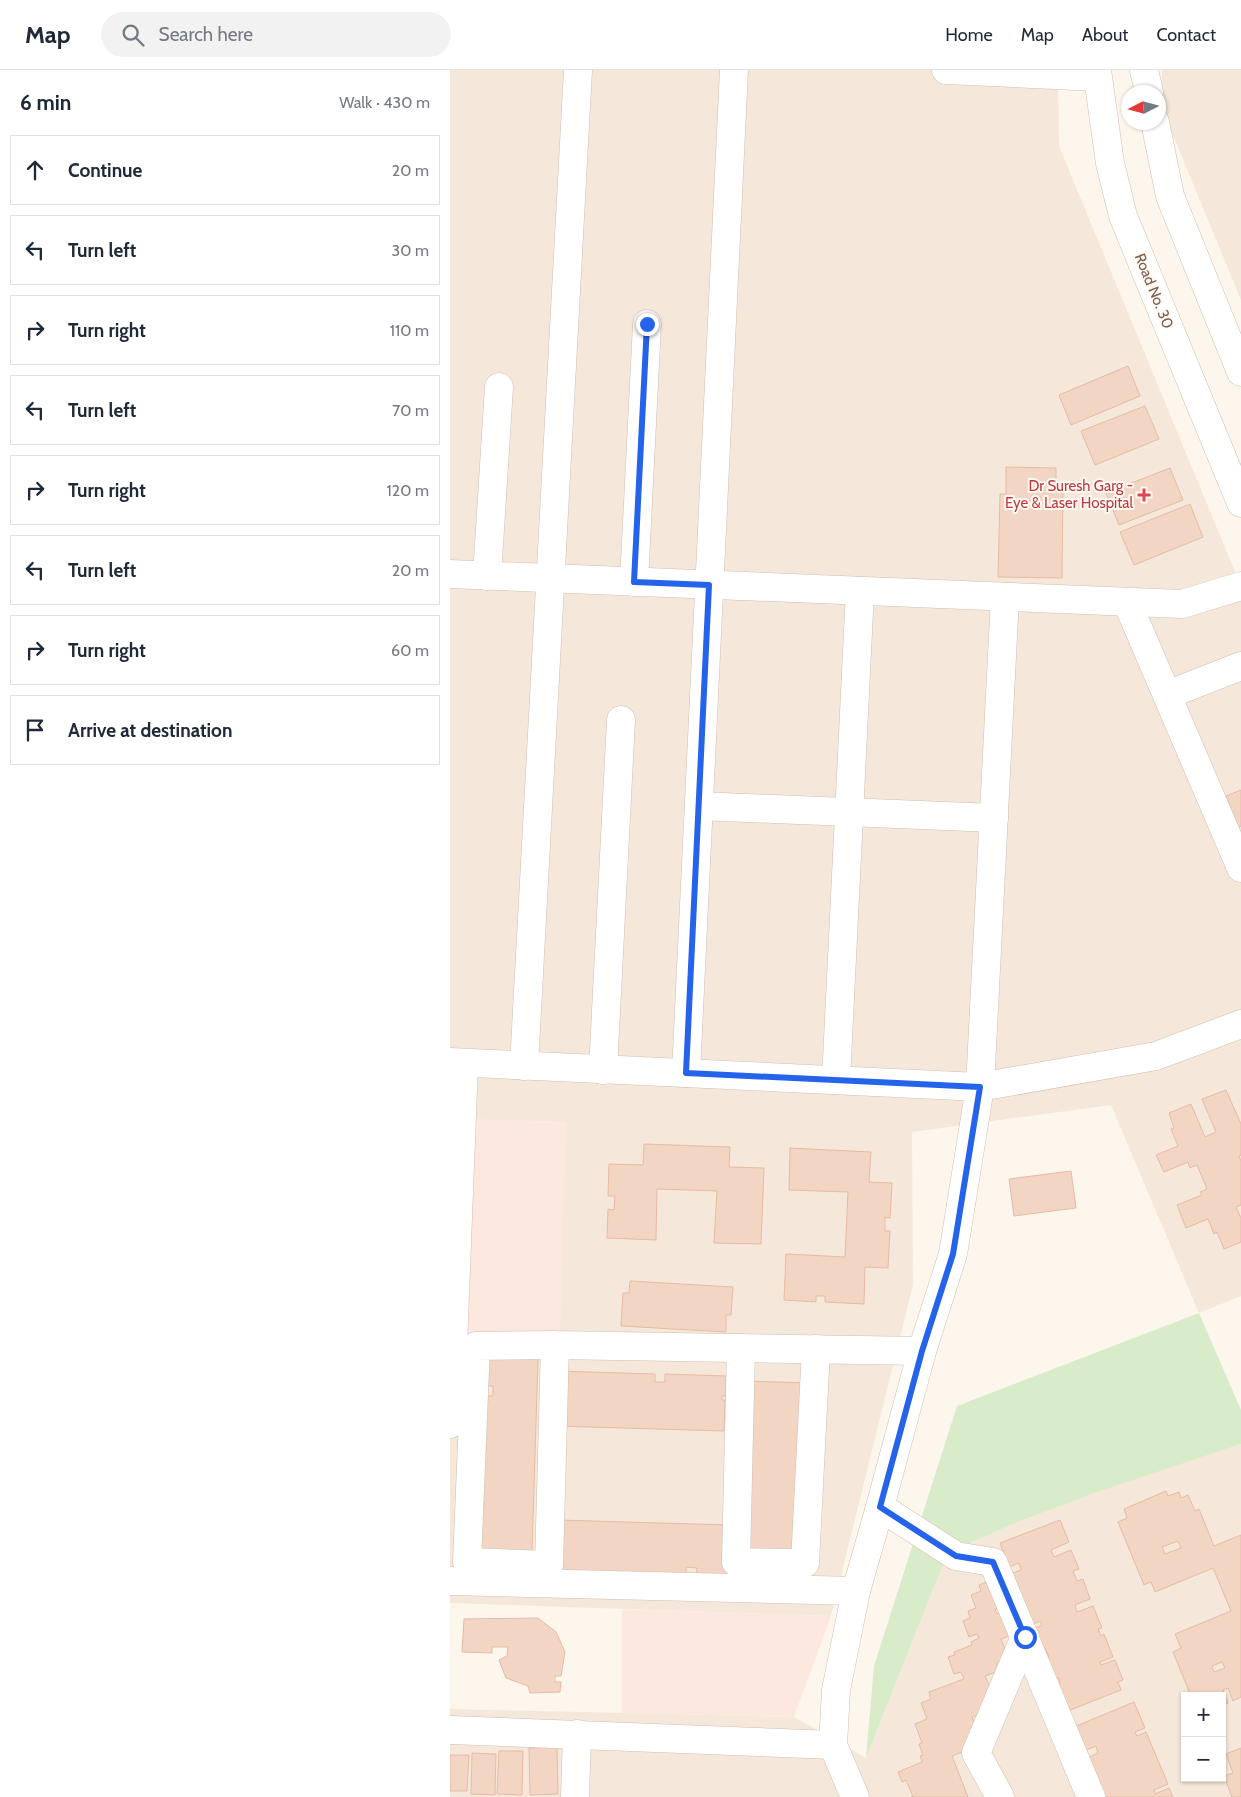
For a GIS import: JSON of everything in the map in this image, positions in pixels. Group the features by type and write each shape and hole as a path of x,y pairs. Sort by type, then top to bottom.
{"street":[{"path":"524,1066 578,70"},
{"path":"686,1073 734,70"},
{"path":"946,70 1097,74"},
{"path":"1144,70 1147,85"},
{"name":"Road No. 30","path":"1097,74 1110,163 1123,216 1241,503"},
{"path":"1157,130 1170,196 1241,372"},
{"path":"634,582 647,324"},
{"path":"488,576 499,387"},
{"path":"450,574 1182,604 1241,586"},
{"path":"836,1080 860,591"},
{"path":"855,1797 833,1745 836,1690 856,1591 922,1351 953,1254 980,1087 1005,597"},
{"path":"1127,602 1241,868"},
{"path":"1167,696 1241,666"},
{"path":"603,1070 621,720"},
{"path":"699,806 994,818"},
{"path":"450,1424 457,1062 980,1087 1156,1056 1241,1024"},
{"path":"555,1346 549,1565 467,1562 476,1346 555,1346 741,1348 922,1351"},
{"path":"741,1348 736,1562 795,1563 805,1563 816,1349"},
{"path":"880,1507 956,1556 993,1562 1091,1797"},
{"path":"450,1581 856,1591"},
{"path":"1000,1797 976,1753 1025,1637"},
{"path":"450,1730 833,1745"},
{"path":"575,1797 577,1734"}],"shaded area":[{"path":"450,70 1058,70 1059,146 1241,586 1241,1296 1199,1313 1111,1105 912,1132 913,1285 831,1616 450,1603 450,1342 565,1122 450,1119"},
{"path":"1162,70 1241,70 1241,300 1166,118 1166,85 1162,85"},
{"path":"450,1119 566,1122 560,1344 450,1342"},
{"path":"1241,1444 1241,1797 450,1797 450,1709 794,1717 866,1758 948,1552 1023,1520 1092,1494"},
{"path":"622,1609 831,1616 794,1717 622,1713"}],"green space":[{"path":"1199,1313 1241,1410 1241,1444 1092,1494 1023,1520 948,1552 866,1758 874,1666 957,1406"}],"building":[{"path":"1128,366 1140,396 1071,425 1059,395"},
{"path":"1145,406 1159,439 1095,465 1081,431"},
{"path":"1006,467 1056,468 1056,488 1063,488 1062,578 998,577 1000,494 1006,494"},
{"path":"1170,468 1183,500 1119,525 1106,493"},
{"path":"1190,504 1203,537 1134,565 1120,532"},
{"path":"1241,790 1241,826 1238,828 1226,796"},
{"path":"1226,1090 1241,1124 1241,1155 1239,1156 1241,1161 1241,1205 1236,1207 1241,1218 1241,1242 1224,1249 1217,1232 1214,1234 1208,1219 1186,1228 1177,1205 1202,1195 1200,1192 1207,1189 1197,1165 1190,1168 1188,1162 1164,1172 1156,1155 1178,1146 1171,1129 1174,1128 1169,1113 1191,1104 1205,1137 1216,1132 1202,1099"},
{"path":"644,1144 730,1147 729,1167 764,1168 761,1244 714,1243 717,1191 657,1189 656,1240 607,1238 608,1209 614,1210 615,1196 608,1196 609,1164 643,1165"},
{"path":"790,1148 871,1152 869,1182 892,1183 890,1218 885,1217 885,1231 890,1231 888,1268 865,1267 864,1304 825,1302 825,1296 816,1296 816,1302 784,1300 786,1254 845,1257 848,1192 789,1190"},
{"path":"1071,1171 1076,1208 1014,1216 1009,1179"},
{"path":"630,1281 733,1287 731,1315 726,1315 726,1332 621,1326 623,1293 629,1293"},
{"path":"481,1358 538,1359 532,1552 476,1550 477,1508 484,1508 484,1502 477,1502 479,1451 486,1451 486,1445 479,1445 480,1396 493,1396 493,1386 481,1386"},
{"path":"556,1371 655,1374 655,1382 665,1382 665,1374 726,1376 726,1396 722,1396 722,1400 725,1400 724,1431 554,1426"},
{"path":"745,1381 809,1383 804,1550 741,1548"},
{"path":"1166,1491 1168,1496 1179,1492 1181,1498 1188,1495 1195,1511 1199,1509 1214,1546 1241,1535 1241,1697 1233,1701 1228,1688 1223,1690 1224,1692 1189,1692 1173,1652 1181,1648 1175,1634 1231,1611 1213,1568 1155,1592 1151,1582 1144,1585 1118,1522 1127,1518 1124,1509","holes":["1178,1541 1181,1548 1165,1554 1162,1547","1222,1662 1225,1668 1214,1672 1212,1666"]},
{"path":"558,1520 729,1525 727,1583 696,1582 697,1568 686,1567 686,1582 557,1578"},
{"path":"1060,1520 1069,1542 1051,1550 1054,1557 1071,1550 1079,1569 1073,1571 1077,1581 1083,1579 1090,1599 1075,1605 1077,1612 1093,1606 1102,1628 1098,1629 1101,1636 1104,1634 1113,1657 1100,1662 1101,1665 1115,1660 1123,1680 1118,1682 1121,1690 1065,1712 1055,1685 1060,1682 1059,1678 1053,1680 1045,1659 1049,1657 1044,1646 1040,1648 1033,1629 1042,1625 1040,1621 1031,1625 1021,1593 1019,1594 1011,1574 1021,1570 1019,1563 1009,1567 1000,1543"},
{"path":"993,1579 1004,1606 995,1609 997,1614 1006,1611 1014,1634 1001,1639 1009,1659 996,1663 999,1671 985,1676 995,1700 988,1711 972,1717 979,1737 970,1749 952,1756 968,1797 913,1797 906,1780 902,1782 898,1772 922,1762 920,1756 923,1755 919,1744 922,1743 915,1724 927,1719 921,1703 931,1699 929,1692 964,1679 961,1672 954,1674 948,1657 955,1655 954,1652 972,1645 971,1642 979,1638 977,1634 969,1637 963,1621 970,1618 968,1611 976,1608 971,1595 981,1591 979,1585"},
{"path":"538,1618 556,1632 565,1652 561,1676 555,1676 555,1682 561,1682 560,1692 530,1693 528,1686 506,1678 499,1660 507,1656 508,1647 492,1647 492,1653 462,1652 464,1619"},
{"path":"1134,1702 1145,1728 1135,1732 1137,1736 1146,1732 1168,1784 1154,1790 1155,1794 1169,1788 1173,1797 1102,1797 1087,1758 1098,1753 1096,1746 1084,1751 1074,1727"},
{"path":"557,1747 558,1794 530,1795 529,1748"},
{"path":"1241,1748 1241,1797 1232,1797 1226,1781 1226,1775 1233,1773 1226,1754"},
{"path":"499,1751 523,1751 522,1795 497,1794"},
{"path":"472,1753 496,1754 495,1795 471,1794"},
{"path":"450,1755 469,1755 467,1791 450,1791"}],"place":[{"name":"Dr Suresh Garg - Eye & Laser Hospital","path":"1144,495"}],"route":[{"path":"647,324 634,582 709,585 686,1073 980,1087 953,1254 922,1351 880,1507 956,1556 993,1562 1025,1637"}]}
